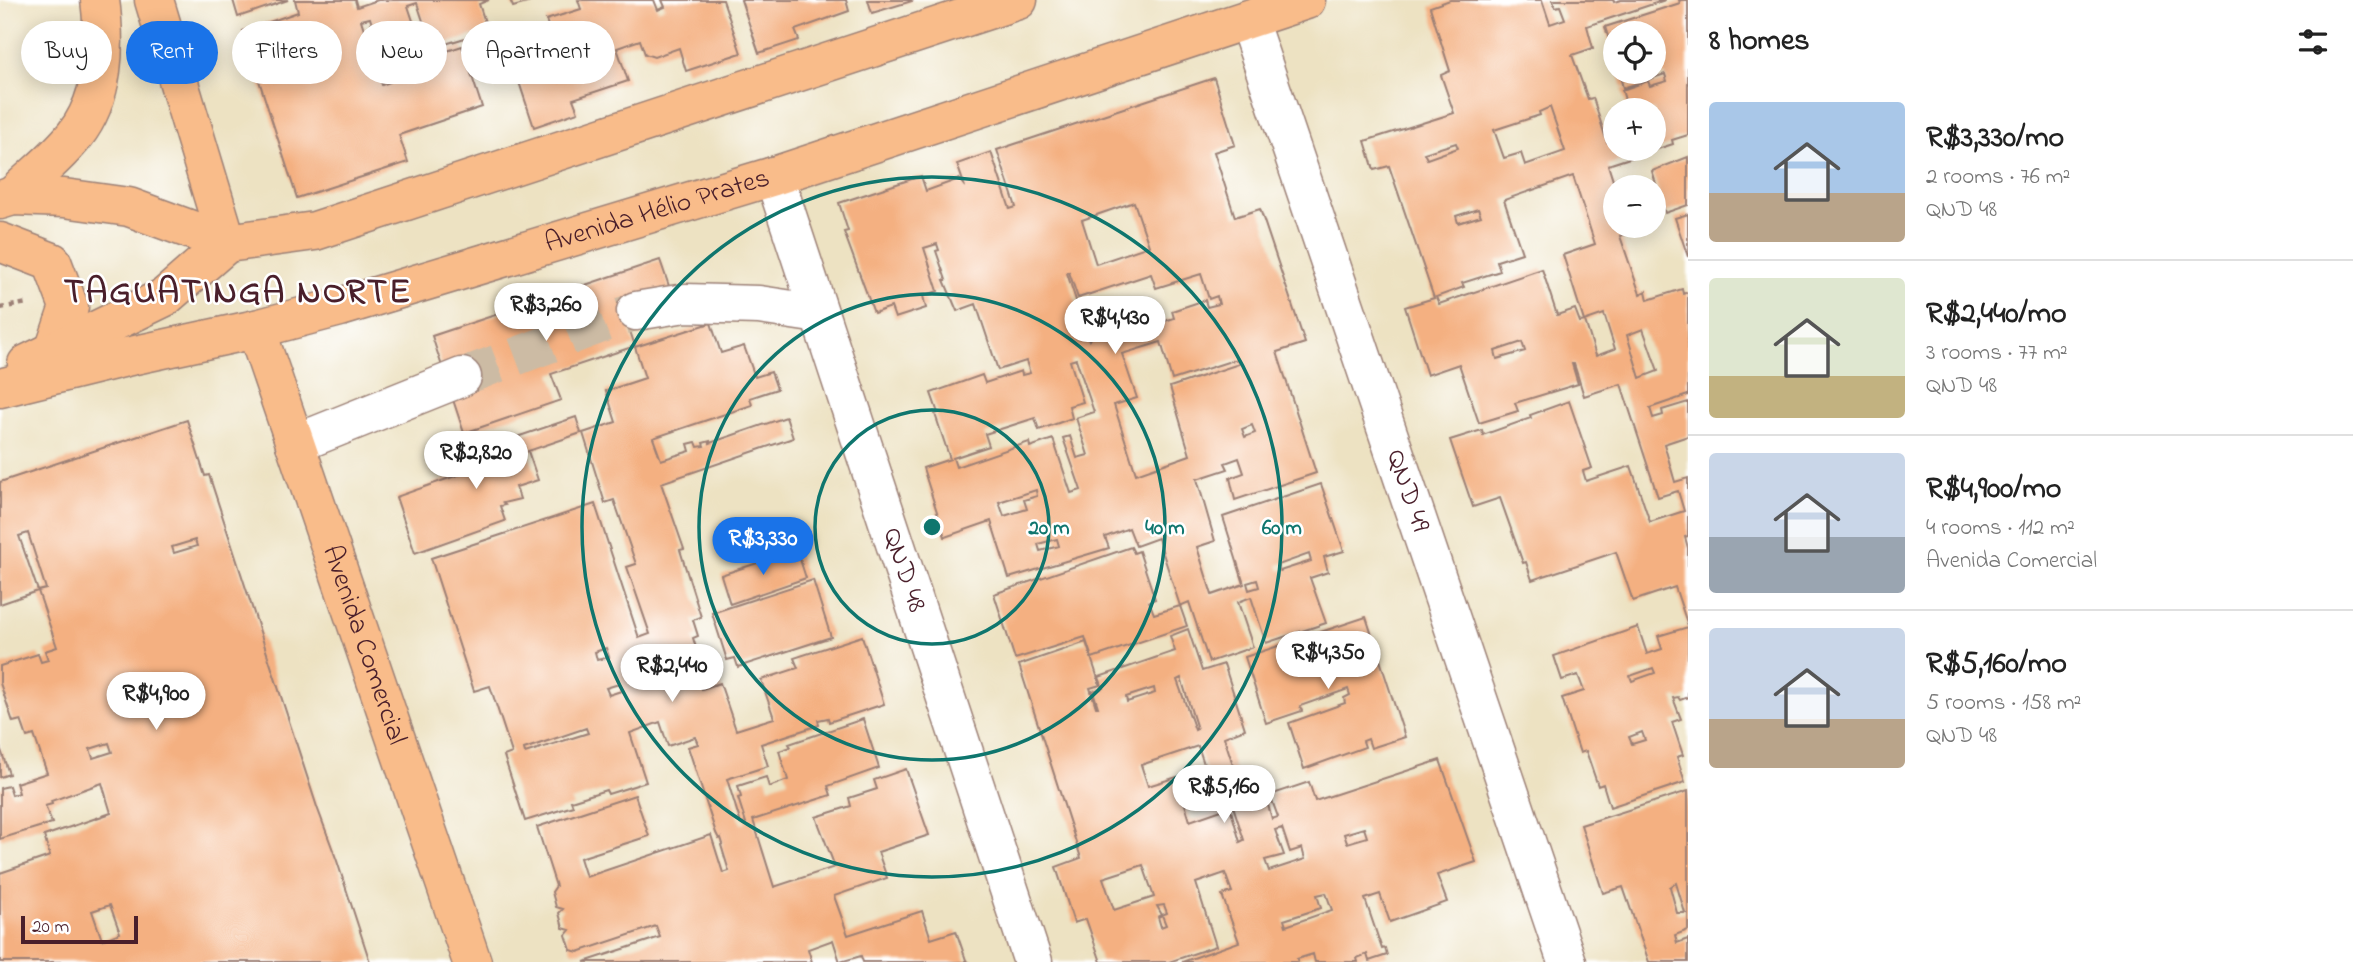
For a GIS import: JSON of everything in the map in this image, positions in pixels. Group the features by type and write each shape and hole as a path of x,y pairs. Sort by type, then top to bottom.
{"main road":[{"path":"6,198 75,136 96,97 102,65 100,0"},
{"path":"154,0 227,243"},
{"path":"6,198 64,198 129,207 227,243 315,231 1018,0"},
{"name":"Avenida Hélio Prates","path":"0,388 140,353 256,329 354,303 774,177 1306,0"},
{"path":"0,242 52,262 69,307 54,351"},
{"path":"0,378 165,297 227,243"},
{"name":"Avenida Comercial","path":"256,329 472,962"}],"street":[{"name":"QND 49","path":"1248,20 1567,962"},
{"name":"QND 48","path":"774,177 1033,962"},
{"path":"636,311 685,303 760,305 819,314"},
{"path":"295,444 461,376"}],"building":[{"path":"233,0 288,0 238,17"},
{"path":"295,0 355,0 357,7 378,0 489,0 479,4 485,21 461,21 461,39 447,43 447,21 423,21 417,3 408,6 413,21 371,21 370,18 356,21 356,84 447,84 447,51 461,46 461,84 474,84 482,107 399,135 408,162 297,198 260,84 342,84 342,21 272,21 298,12"},
{"path":"510,0 534,0 534,1 513,7"},
{"path":"578,0 654,0 658,10 665,7 662,0 723,0 741,53 686,71 679,48 654,57 645,54 640,40 617,48 628,81 573,99 578,112 534,127 520,84 615,84 615,21 546,20 581,9"},
{"path":"741,0 846,0 849,11 795,30 799,40 759,53"},
{"path":"868,0 911,0 912,1 872,13"},
{"path":"1450,0 1542,0 1550,24 1565,19 1560,6 1555,7 1553,0 1665,0 1587,26 1593,48 1572,55 1588,99 1593,98 1603,129 1603,161 1620,161 1608,165 1611,175 1603,175 1603,238 1621,238 1640,294 1646,291 1648,300 1682,289 1683,294 1688,292 1688,395 1650,408 1653,418 1663,415 1662,410 1688,402 1688,436 1664,444 1675,482 1688,478 1688,536 1685,537 1688,548 1688,626 1675,587 1633,601 1616,552 1532,580 1526,562 1523,563 1500,498 1473,507 1450,440 1482,430 1483,435 1569,401 1592,468 1583,471 1586,481 1631,466 1650,522 1684,511 1678,491 1658,497 1621,384 1584,396 1572,364 1578,384 1515,403 1518,411 1479,423 1459,364 1427,375 1405,307 1434,298 1389,166 1374,170 1365,141 1454,113 1441,75 1450,71 1430,7","holes":["1550,107 1565,151 1525,165 1521,153 1504,158 1494,130 1540,115 1539,112","1456,143 1458,148 1427,159 1424,153","1573,176 1595,244 1563,255 1584,321 1604,314 1615,349 1596,356 1585,321 1580,322 1575,309 1557,315 1542,269 1439,304 1436,297 1464,287 1462,283 1500,271 1497,261 1522,253 1504,200","1478,209 1481,216 1458,223 1456,216","1643,329 1658,371 1640,378 1627,335","1522,342 1525,351 1497,359 1495,351"]},
{"path":"1679,0 1688,0 1688,135 1672,140 1673,144 1666,146 1666,98 1624,98 1622,90 1639,84 1666,84 1666,21 1624,21 1680,3"},
{"path":"1214,78 1235,145 1214,152 1235,217 1260,209 1305,343 1277,352 1316,473 1235,500 1230,478 1244,473 1239,458 1225,463 1228,469 1197,479 1215,541 1197,547 1212,595 1244,584 1223,517 1321,484 1344,551 1324,557 1328,572 1310,578 1326,623 1266,643 1251,597 1238,602 1253,647 1209,662 1189,602 1180,606 1158,538 1136,546 1129,528 1105,537 1109,548 1009,578 991,521 945,537 923,468 950,459 931,393 982,375 985,383 1021,371 1022,375 1030,373 1026,361 998,370 976,304 957,311 944,280 936,251 939,250 937,244 924,248 938,291 923,296 926,308 895,318 891,307 874,313 844,232 848,231 839,203 921,176 926,191 959,179 965,187 957,164 991,152 1010,209 1016,207 997,150","holes":["1134,202 1149,246 1096,264 1082,220","1069,272 1078,298 1151,274 1156,288 1201,274 1209,299 1217,296 1219,304 1207,307 1205,300 1172,311 1174,318 1156,324 1154,317 1091,337 1089,340 1067,273","1161,342 1172,380 1237,359 1239,364 1170,387 1190,455 1136,474 1114,405 1137,398 1122,354","1076,359 1094,412 1076,418 1088,455 1077,458 1070,436 1063,438 1081,490 1071,493 1053,439 1030,447 1029,442 956,467 953,458 989,446 985,434 1035,418 1039,430 1072,418 1069,406 1083,402 1070,361","1252,425 1255,433 1245,437 1242,429","1036,490 1037,496 1024,500 1027,509 1004,516 999,502","1057,539 1059,546 1040,551 1038,544","1309,554 1311,561 1280,571 1278,565","1257,580 1259,587 1249,590 1247,583"]},
{"path":"1688,157 1688,205 1666,213 1666,175 1653,175 1652,171"},
{"path":"1688,214 1688,257 1675,218"},
{"path":"660,260 679,315 630,331 635,346 551,374 561,400 464,433 432,336"},
{"path":"711,323 721,353 744,346 755,377 771,372 777,389 750,398 752,405 653,438 661,460 690,451 688,444 696,442 698,447 704,446 703,443 786,417 793,438 661,483 684,549 680,550 701,617 693,620 698,636 693,638 697,651 690,653 702,689 720,683 736,730 774,718 761,680 798,668 794,658 862,636 884,704 829,722 828,718 818,720 819,725 761,744 768,766 727,779 741,824 746,823 738,798 741,797 738,786 766,777 769,787 788,780 779,751 791,747 789,744 863,719 879,768 828,786 831,795 753,820 774,887 835,867 816,817 851,806 849,798 877,789 874,780 906,769 929,835 878,852 887,878 834,896 848,935 922,911 931,939 956,931 969,962 863,962 861,956 840,962 833,940 808,949 812,962 584,962 660,937 656,926 578,952 571,950 566,935 570,930 563,928 559,913 563,909 556,907 552,892 556,886 537,827 635,795 649,836 580,858 586,877 711,835 723,873 729,871 721,845 723,844 716,833 688,747 698,744 695,737 668,746 660,722 630,733 646,782 608,794 606,790 571,801 573,806 525,821 504,756 512,753 490,686 474,691 431,558 595,504 639,638 650,634 627,567 636,564 614,500 605,503 583,433 616,422 606,391 645,378 635,347","holes":["606,648 609,657 597,660 595,652","661,669 665,678 650,684 649,673","619,684 621,691 609,695 606,688","586,728 588,733 525,753 524,749"]},
{"path":"576,417 581,433 528,451 538,480 516,487 520,499 500,506 505,521 415,553 396,497 495,462 490,446"},
{"path":"187,420 205,476 209,475 370,962 0,962 0,873 50,856 44,836 111,813 102,783 51,801 52,804 45,806 52,823 0,839 0,788 9,786 12,795 19,793 16,783 47,773 34,735 27,737 21,720 13,722 0,683 0,666 38,654 41,662 48,660 45,651 57,647 38,591 0,604 0,482","holes":["28,533 46,589 38,591 19,536","195,540 197,546 174,553 172,547","109,743 112,752 93,758 90,749","110,905 120,933 102,940 92,911"]},
{"path":"1131,547 1134,553 1139,551 1155,599 1149,601 1154,614 1180,606 1187,626 1092,658 1085,637 1015,659 994,594"},
{"path":"797,550 806,578 730,604 721,575"},
{"path":"813,580 831,637 738,667 735,658 727,660 712,613"},
{"path":"1366,617 1405,737 1371,748 1368,739 1363,741 1365,747 1304,769 1289,723 1345,703 1344,698 1350,695 1348,689 1300,706 1302,711 1266,723 1245,657"},
{"path":"1638,627 1647,654 1662,649 1658,636 1688,627 1688,697 1680,700 1678,697 1673,698 1681,719 1672,722 1683,755 1677,757 1685,782 1610,807 1603,784 1598,786 1586,751 1580,753 1562,698 1584,691 1578,675 1562,680 1554,656","holes":["1653,668 1655,673 1632,681 1630,676","1642,732 1645,740 1632,744 1629,737"]},
{"path":"1188,629 1202,671 1224,664 1245,729 1224,737 1238,780 1212,788 1198,746 1141,765 1148,786 1177,777 1190,821 1230,807 1240,842 1244,840 1233,806 1267,795 1272,819 1278,817 1270,795 1309,782 1315,801 1440,760 1476,862 1437,875 1447,902 1390,922 1380,894 1365,899 1382,949 1385,948 1387,955 1369,961 1367,954 1357,958 1358,962 1315,962 1313,954 1297,959 1298,962 1182,962 1239,942 1222,895 1232,892 1225,873 1196,883 1216,946 1169,962 1101,962 1086,919 1074,923 1056,867 1081,858 1019,665 1086,642 1100,685 1090,688 1098,707 1093,691 1103,688 1099,677 1175,651 1170,636","holes":["1181,678 1197,729 1195,730 1177,680","1154,688 1155,693 1127,702 1126,697","1282,828 1290,852 1302,848 1305,859 1269,871 1265,860 1284,855 1275,830","1364,828 1367,837 1347,843 1344,834","1143,865 1154,897 1114,910 1103,878","1326,893 1332,910 1286,926 1284,920 1321,908 1317,895","1164,905 1167,913 1162,915 1157,906","1162,915 1166,925 1161,927 1158,917"]},
{"path":"0,747 9,774 0,777"},
{"path":"1688,791 1688,930 1675,935 1677,943 1688,939 1688,962 1649,962 1623,887 1603,893 1581,825","holes":["1676,883 1685,913 1677,913 1670,887"]}],"tunnel":[{"path":"462,377 636,311"}],"district":[{"name":"TAGUATINGA NORTE","path":"238,293"}]}
